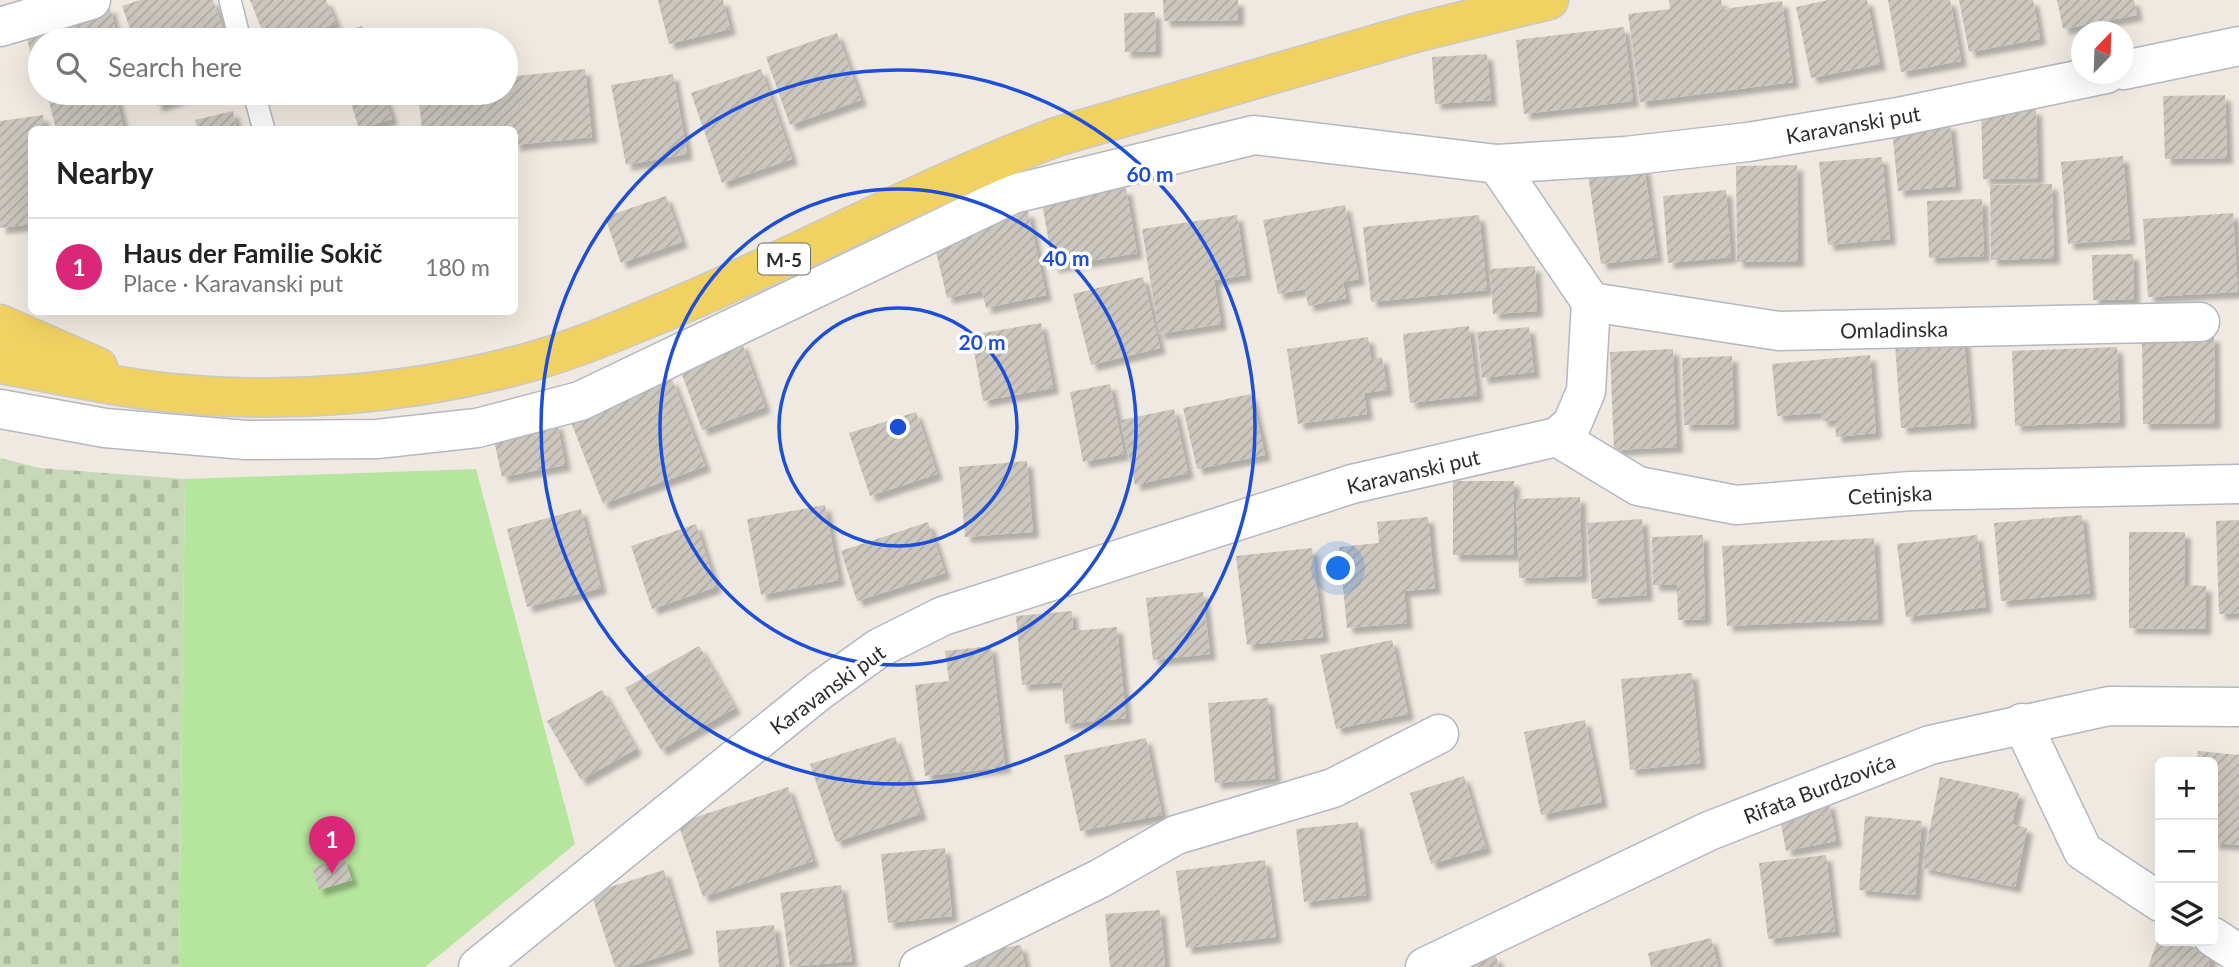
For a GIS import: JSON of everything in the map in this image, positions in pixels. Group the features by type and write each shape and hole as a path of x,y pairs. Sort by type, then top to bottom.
{"main road":[{"name":"M-5","path":"0,364 154,391 255,397 350,394 444,382 531,362 602,338 698,298 1002,157 1059,136 1418,32 1549,0"},
{"path":"0,324 154,391"}],"street":[{"path":"0,27 91,0"},
{"path":"2134,68 2239,46"},
{"name":"Karavanski put","path":"0,409 105,428 246,440 377,439 477,428 580,401 1013,194 1254,135 1497,163 1626,156 1748,142 1898,117 2071,81"},
{"path":"1497,163 1591,302 1586,391 1572,424 1557,437"},
{"name":"Omladinska","path":"1591,302 1779,331 2200,322"},
{"name":"Karavanski put","path":"478,967 819,691 879,648 943,616 1352,484 1557,437"},
{"name":"Cetinjska","path":"1557,437 1638,486 1735,505 1911,491 2239,484"},
{"name":"Rifata Burdzovića","path":"1425,967 1709,831 1930,745 2109,705 2239,707"},
{"path":"2022,723 2083,851 2155,899"},
{"path":"919,967 1099,879 1176,835 1333,788 1439,734"},
{"path":"2218,940 2239,954"}],"lane":[{"path":"230,0 237,28"},
{"path":"257,105 263,126"}],"green space":[{"path":"0,458 39,468 185,479 179,967 0,967"},
{"path":"476,469 575,844 425,967 179,967 185,479"}],"building":[{"path":"140,0 213,0 223,28 130,28 122,6"},
{"path":"250,0 326,0 336,23 324,28 261,28"},
{"path":"658,0 723,0 730,29 669,44"},
{"path":"1163,0 1238,0 1238,20 1164,21"},
{"path":"1669,0 1721,0 1723,9 1782,1 1793,82 1640,102 1628,14 1670,9"},
{"path":"1828,0 1867,0 1880,64 1811,78 1796,7"},
{"path":"1888,0 1950,0 1961,61 1901,72"},
{"path":"1959,0 2033,0 2040,39 1969,52"},
{"path":"2057,0 2134,0 2137,15 2105,21 2071,21 2071,27 2063,29"},
{"path":"110,7 115,28 28,28 28,43 24,27"},
{"path":"1155,12 1156,51 1125,52 1124,13"},
{"path":"1624,27 1633,101 1524,114 1516,40"},
{"path":"837,33 861,100 790,125 766,57"},
{"path":"1487,54 1491,100 1435,104 1432,57"},
{"path":"585,69 592,137 518,145 518,126 422,126 419,105 518,105 518,76"},
{"path":"761,69 792,159 722,183 691,93"},
{"path":"673,74 687,154 626,165 611,85"},
{"path":"2225,95 2227,158 2165,159 2163,96"},
{"path":"50,105 118,105 123,126 55,126"},
{"path":"352,105 387,105 392,119 369,126 358,126"},
{"path":"2036,109 2038,178 1983,179 1981,111"},
{"path":"233,111 236,126 197,126 195,120"},
{"path":"43,115 44,126 28,126 28,224 0,228 0,121"},
{"path":"1950,124 1956,186 1898,191 1892,129"},
{"path":"2123,156 2130,239 2068,244 2061,162"},
{"path":"1882,157 1890,239 1828,245 1819,162"},
{"path":"1797,165 1798,261 1737,262 1736,166"},
{"path":"1644,166 1657,257 1601,264 1588,174"},
{"path":"2052,184 2054,258 1991,260 1990,185"},
{"path":"1126,188 1137,253 1053,267 1042,202"},
{"path":"1726,190 1731,257 1668,263 1663,196"},
{"path":"666,196 682,242 621,263 605,217"},
{"path":"1982,199 1984,256 1929,258 1927,201"},
{"path":"1345,205 1359,279 1343,282 1346,298 1308,306 1305,289 1278,294 1263,220"},
{"path":"1028,211 1046,295 986,308 982,291 947,298 934,243 966,225"},
{"path":"2233,213 2238,292 2148,297 2143,219"},
{"path":"1237,215 1246,275 1214,280 1221,324 1159,334 1142,229"},
{"path":"1479,215 1487,290 1371,302 1363,227"},
{"path":"2133,254 2134,299 2093,300 2092,255"},
{"path":"1535,266 1537,311 1493,314 1490,269"},
{"path":"1143,277 1160,348 1091,365 1073,294"},
{"path":"1041,323 1053,388 983,401 971,335"},
{"path":"1469,326 1477,395 1410,403 1403,334"},
{"path":"1529,327 1534,372 1482,378 1477,332"},
{"path":"2214,336 2215,423 2143,424 2142,337"},
{"path":"1368,337 1371,359 1382,357 1387,390 1364,393 1367,414 1298,424 1287,349"},
{"path":"1964,339 1971,423 1901,428 1895,344"},
{"path":"742,343 765,407 702,430 679,366"},
{"path":"2117,347 2120,422 2015,426 2012,351"},
{"path":"1673,349 1677,447 1614,450 1610,352"},
{"path":"1870,355 1876,433 1836,437 1835,420 1822,421 1821,413 1777,416 1772,364"},
{"path":"1732,356 1734,424 1684,425 1682,358"},
{"path":"672,379 705,466 603,504 569,417"},
{"path":"1110,384 1124,454 1083,462 1070,392"},
{"path":"1251,394 1265,455 1197,469 1183,408"},
{"path":"1174,409 1188,473 1135,485 1121,420"},
{"path":"916,412 937,474 870,496 849,433"},
{"path":"557,423 565,465 502,477 493,436"},
{"path":"1027,461 1033,532 965,537 959,467"},
{"path":"1453,481 1514,481 1514,555 1453,555"},
{"path":"1580,497 1582,576 1519,578 1516,499"},
{"path":"825,505 839,580 761,595 747,519"},
{"path":"581,509 601,588 527,607 507,529"},
{"path":"2082,515 2090,593 2001,601 1994,523"},
{"path":"1428,517 1435,588 1404,591 1407,623 1347,628 1339,547 1379,543 1377,522"},
{"path":"1642,519 1647,595 1592,599 1587,523"},
{"path":"2239,520 2239,613 2219,614 2216,521"},
{"path":"928,522 945,573 857,601 841,551"},
{"path":"696,524 716,587 652,609 631,546"},
{"path":"2129,532 2185,532 2184,585 2206,586 2205,629 2129,628"},
{"path":"1703,535 1705,619 1678,620 1677,585 1653,585 1652,537"},
{"path":"1977,535 1986,607 1906,617 1897,544"},
{"path":"1874,538 1878,619 1727,626 1722,546"},
{"path":"1312,548 1323,637 1247,645 1236,556"},
{"path":"1203,592 1210,654 1153,660 1146,598"},
{"path":"1072,611 1073,631 1117,627 1126,718 1065,724 1062,682 1022,685 1016,616"},
{"path":"1392,640 1408,714 1336,729 1320,655"},
{"path":"699,646 735,708 661,750 625,688"},
{"path":"991,646 1005,767 925,776 915,685 949,681 945,651"},
{"path":"1692,673 1700,763 1630,770 1621,679"},
{"path":"602,690 636,749 581,780 547,721"},
{"path":"1268,698 1275,778 1215,783 1208,703"},
{"path":"1585,720 1602,802 1541,815 1524,732"},
{"path":"895,737 921,814 836,842 810,764"},
{"path":"1146,738 1162,815 1080,831 1064,755"},
{"path":"2198,751 2239,755 2239,845 2218,843 2218,757 2197,757"},
{"path":"1464,776 1486,848 1431,864 1410,793"},
{"path":"1940,777 2019,793 2012,824 2027,828 2015,887 1922,868"},
{"path":"788,787 813,861 703,897 678,823"},
{"path":"1829,802 1836,841 1786,851 1779,812"},
{"path":"1865,816 1922,821 1915,895 1859,890"},
{"path":"1358,822 1366,895 1304,902 1296,829"},
{"path":"945,848 952,916 888,923 881,854"},
{"path":"1826,855 1835,931 1768,939 1759,863"},
{"path":"344,858 352,880 319,890 312,868"},
{"path":"1265,860 1276,937 1186,948 1176,871"},
{"path":"664,870 688,948 628,967 615,967 591,893"},
{"path":"841,885 852,961 790,967 780,893"},
{"path":"1160,910 1165,966 1110,967 1105,914"},
{"path":"774,925 779,967 719,967 716,931"},
{"path":"1711,938 1718,967 1651,967 1648,953"},
{"path":"1021,945 1025,967 951,967 949,957"},
{"path":"2156,946 2190,946 2213,954 2208,967 2148,967"},
{"path":"1496,956 1499,967 1458,967 1458,966"}],"place":[{"name":"Haus der Familie Sokič","path":"332,874"}]}
